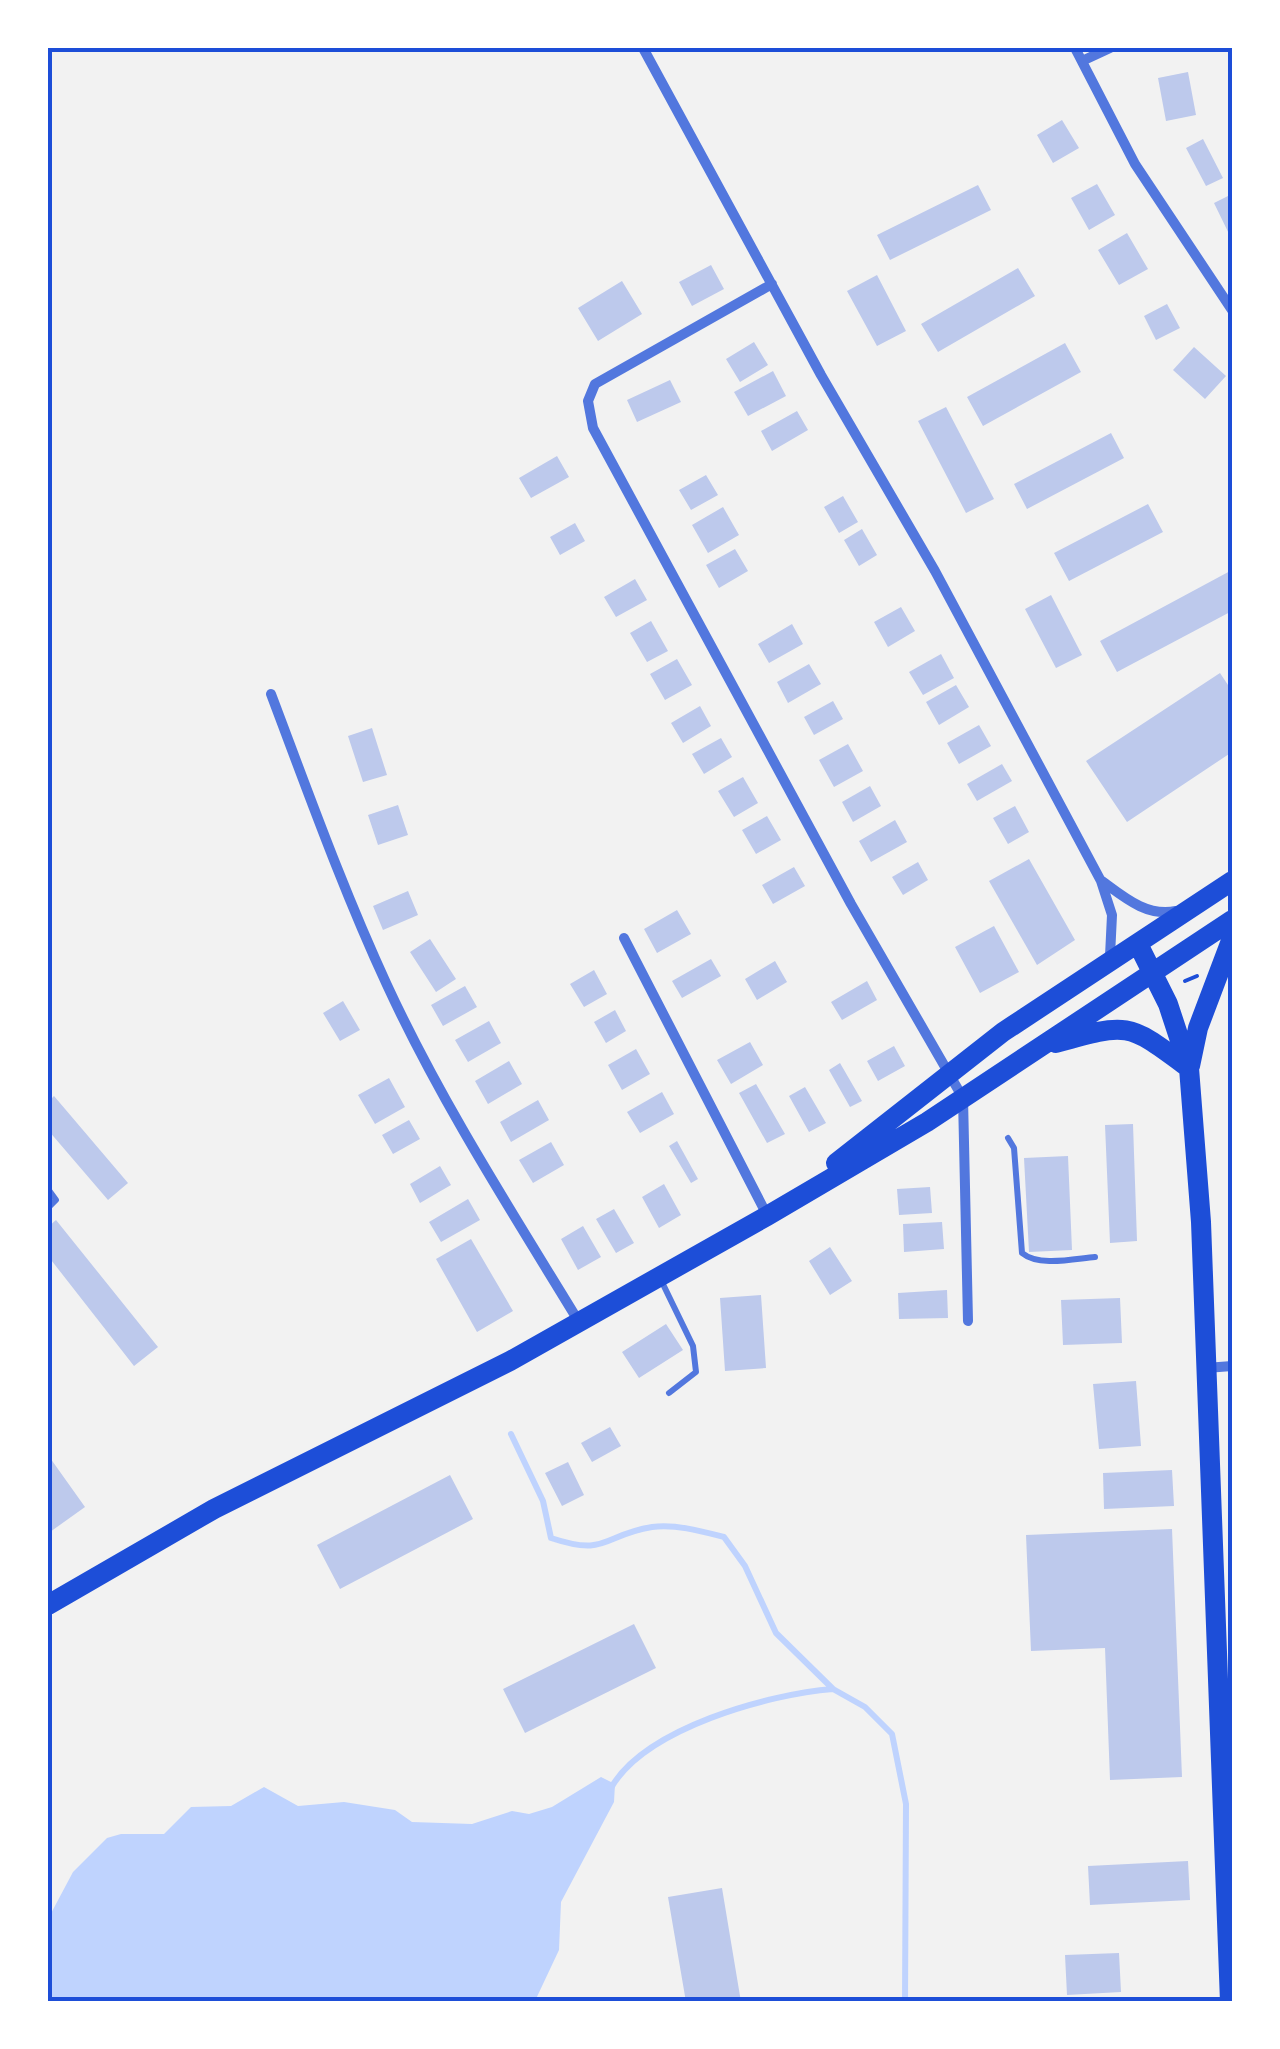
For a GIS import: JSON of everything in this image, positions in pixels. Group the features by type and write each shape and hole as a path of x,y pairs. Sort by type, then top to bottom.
{"main road":[{"path":"767,1216 1003,1032 1139,946 1232,880"},
{"path":"48,1605 214,1509 579,1323 767,1216 963,1098 1232,920"},
{"path":"1230,2002 1221,1704 1189,1068 1198,1028 1232,938"},
{"path":"1139,946 1154,973 1189,1068"},
{"path":"1035,1049 1102,1029 1124,1028 1143,1033 1189,1068"}],"street":[{"path":"643,48 935,571 1101,880 1112,915 1113,949 1105,968"},
{"path":"1075,48 1136,164 1232,310"},
{"path":"1082,61 1110,48"},
{"path":"772,284 595,384 588,401 592,428 851,904 963,1098 968,1321"},
{"path":"271,694 338,872 388,988 480,1159 579,1323"},
{"path":"1101,880 1133,904 1161,914 1194,908"},
{"path":"624,938 767,1216"},
{"path":"1206,1368 1232,1366"}],"lane":[{"path":"1008,1138 1014,1148 1022,1253 1040,1260 1095,1257"},
{"path":"48,1190 56,1200 48,1208"},
{"path":"660,1277 693,1346 696,1372 669,1393"}],"water":[{"path":"601,1777 615,1784 614,1802 561,1902 559,1950 535,2001 48,2001 48,1919 73,1872 107,1838 121,1834 164,1834 191,1807 231,1806 264,1787 298,1806 344,1802 395,1810 412,1822 472,1824 512,1811 529,1814 552,1807"}],"building":[{"path":"1188,72 1196,115 1166,121 1158,78"},
{"path":"1062,120 1079,148 1053,163 1037,135"},
{"path":"1203,139 1223,178 1206,186 1186,148"},
{"path":"1097,184 1115,215 1089,230 1071,198"},
{"path":"978,185 991,210 890,260 877,235"},
{"path":"1232,194 1232,240 1214,203"},
{"path":"1127,233 1148,269 1119,285 1098,250"},
{"path":"711,265 724,289 692,306 679,282"},
{"path":"1018,268 1035,296 938,352 921,324"},
{"path":"877,275 906,331 877,346 847,291"},
{"path":"622,281 642,314 598,341 578,308"},
{"path":"1167,304 1180,328 1156,340 1144,316"},
{"path":"754,342 768,365 740,382 726,359"},
{"path":"1065,343 1081,372 983,426 967,397"},
{"path":"1194,347 1226,376 1205,399 1173,370"},
{"path":"773,371 786,396 748,416 734,392"},
{"path":"670,380 681,402 637,422 627,400"},
{"path":"946,407 994,499 966,513 918,421"},
{"path":"797,411 808,430 772,451 761,431"},
{"path":"1111,433 1124,458 1027,509 1014,484"},
{"path":"557,456 569,477 531,498 519,478"},
{"path":"706,475 718,495 691,510 679,490"},
{"path":"843,496 858,522 839,533 824,507"},
{"path":"1148,504 1163,532 1069,581 1054,553"},
{"path":"723,507 739,535 708,553 692,525"},
{"path":"575,523 585,541 560,555 550,537"},
{"path":"862,529 877,555 859,566 844,540"},
{"path":"735,549 748,571 719,588 706,565"},
{"path":"1232,570 1232,611 1117,672 1100,641"},
{"path":"635,579 647,600 616,617 604,597"},
{"path":"1051,595 1082,655 1056,668 1025,609"},
{"path":"901,607 915,631 888,647 874,622"},
{"path":"651,621 668,651 647,662 630,633"},
{"path":"792,624 803,644 769,663 758,644"},
{"path":"941,654 954,678 923,695 909,672"},
{"path":"677,659 692,685 665,700 650,674"},
{"path":"809,664 821,684 788,703 777,682"},
{"path":"1220,673 1232,691 1232,752 1127,822 1086,761"},
{"path":"956,685 969,707 939,725 926,702"},
{"path":"833,701 843,719 814,735 804,717"},
{"path":"700,706 711,726 683,743 671,723"},
{"path":"979,725 991,746 959,764 947,743"},
{"path":"372,728 387,775 363,782 348,736"},
{"path":"721,738 732,757 704,774 692,754"},
{"path":"848,744 863,771 834,787 819,760"},
{"path":"1002,764 1012,781 977,801 967,784"},
{"path":"743,777 758,803 734,817 718,791"},
{"path":"870,786 881,806 853,822 842,802"},
{"path":"398,805 408,835 378,845 368,815"},
{"path":"1015,806 1029,832 1008,844 993,818"},
{"path":"767,816 781,840 756,854 742,830"},
{"path":"895,820 907,842 871,862 859,841"},
{"path":"1029,859 1075,940 1037,965 989,881"},
{"path":"918,862 928,880 903,895 892,877"},
{"path":"794,867 805,886 773,904 762,885"},
{"path":"408,891 418,915 383,930 373,906"},
{"path":"677,910 691,934 657,953 644,929"},
{"path":"994,926 1019,972 980,993 955,947"},
{"path":"430,939 456,979 436,992 410,952"},
{"path":"711,959 721,976 682,998 672,981"},
{"path":"775,961 787,982 757,1000 745,979"},
{"path":"594,970 607,994 584,1007 570,984"},
{"path":"867,981 877,1000 842,1020 831,1002"},
{"path":"465,986 477,1007 443,1026 431,1005"},
{"path":"343,1001 360,1030 340,1041 323,1013"},
{"path":"615,1010 626,1031 606,1043 594,1022"},
{"path":"489,1021 501,1043 468,1062 455,1040"},
{"path":"750,1042 763,1065 731,1084 717,1060"},
{"path":"894,1046 905,1066 878,1081 867,1061"},
{"path":"636,1049 650,1074 622,1090 608,1065"},
{"path":"509,1061 522,1084 488,1104 475,1081"},
{"path":"840,1063 862,1101 850,1107 829,1070"},
{"path":"389,1078 405,1107 375,1124 358,1095"},
{"path":"756,1084 785,1134 767,1143 739,1093"},
{"path":"805,1087 826,1123 809,1132 789,1096"},
{"path":"662,1092 674,1114 640,1133 627,1112"},
{"path":"54,1096 128,1183 108,1200 48,1130 48,1102"},
{"path":"538,1100 549,1120 511,1142 500,1122"},
{"path":"409,1120 420,1139 393,1154 382,1135"},
{"path":"1133,1124 1137,1241 1110,1243 1105,1125"},
{"path":"677,1141 698,1179 691,1183 669,1146"},
{"path":"551,1142 564,1165 533,1183 519,1160"},
{"path":"1068,1156 1072,1250 1029,1252 1024,1158"},
{"path":"440,1166 451,1185 420,1203 410,1184"},
{"path":"664,1184 681,1215 659,1228 642,1197"},
{"path":"930,1187 932,1213 899,1215 897,1189"},
{"path":"468,1199 480,1220 441,1242 429,1222"},
{"path":"614,1209 634,1243 616,1253 596,1219"},
{"path":"56,1220 158,1347 134,1366 48,1256 48,1227"},
{"path":"942,1222 944,1249 904,1252 903,1224"},
{"path":"583,1226 601,1257 578,1270 561,1239"},
{"path":"471,1239 513,1311 477,1332 436,1259"},
{"path":"830,1247 852,1281 830,1295 809,1261"},
{"path":"947,1290 948,1318 899,1319 898,1293"},
{"path":"761,1295 766,1368 725,1371 720,1298"},
{"path":"1120,1298 1122,1343 1063,1345 1061,1300"},
{"path":"666,1324 683,1350 639,1378 622,1352"},
{"path":"1136,1381 1141,1446 1099,1449 1093,1384"},
{"path":"610,1427 621,1446 592,1462 581,1443"},
{"path":"48,1455 85,1507 50,1532 48,1529"},
{"path":"568,1462 584,1495 562,1506 545,1473"},
{"path":"1172,1470 1174,1506 1104,1509 1103,1473"},
{"path":"450,1475 473,1519 340,1589 317,1545"},
{"path":"1172,1529 1182,1777 1110,1780 1105,1648 1031,1651 1026,1535"},
{"path":"634,1624 656,1668 525,1733 503,1689"},
{"path":"1188,1861 1190,1900 1090,1905 1088,1866"},
{"path":"722,1888 741,2002 686,2002 668,1897"},
{"path":"1119,1953 1121,1992 1067,1995 1065,1955"}],"waterway":[{"path":"511,1434 543,1501 551,1538 595,1545 661,1526 724,1537 745,1566 776,1633 833,1689 865,1707 892,1734 906,1804 905,2002"},
{"path":"611,1788 651,1748 679,1732 776,1698 833,1689"}]}
